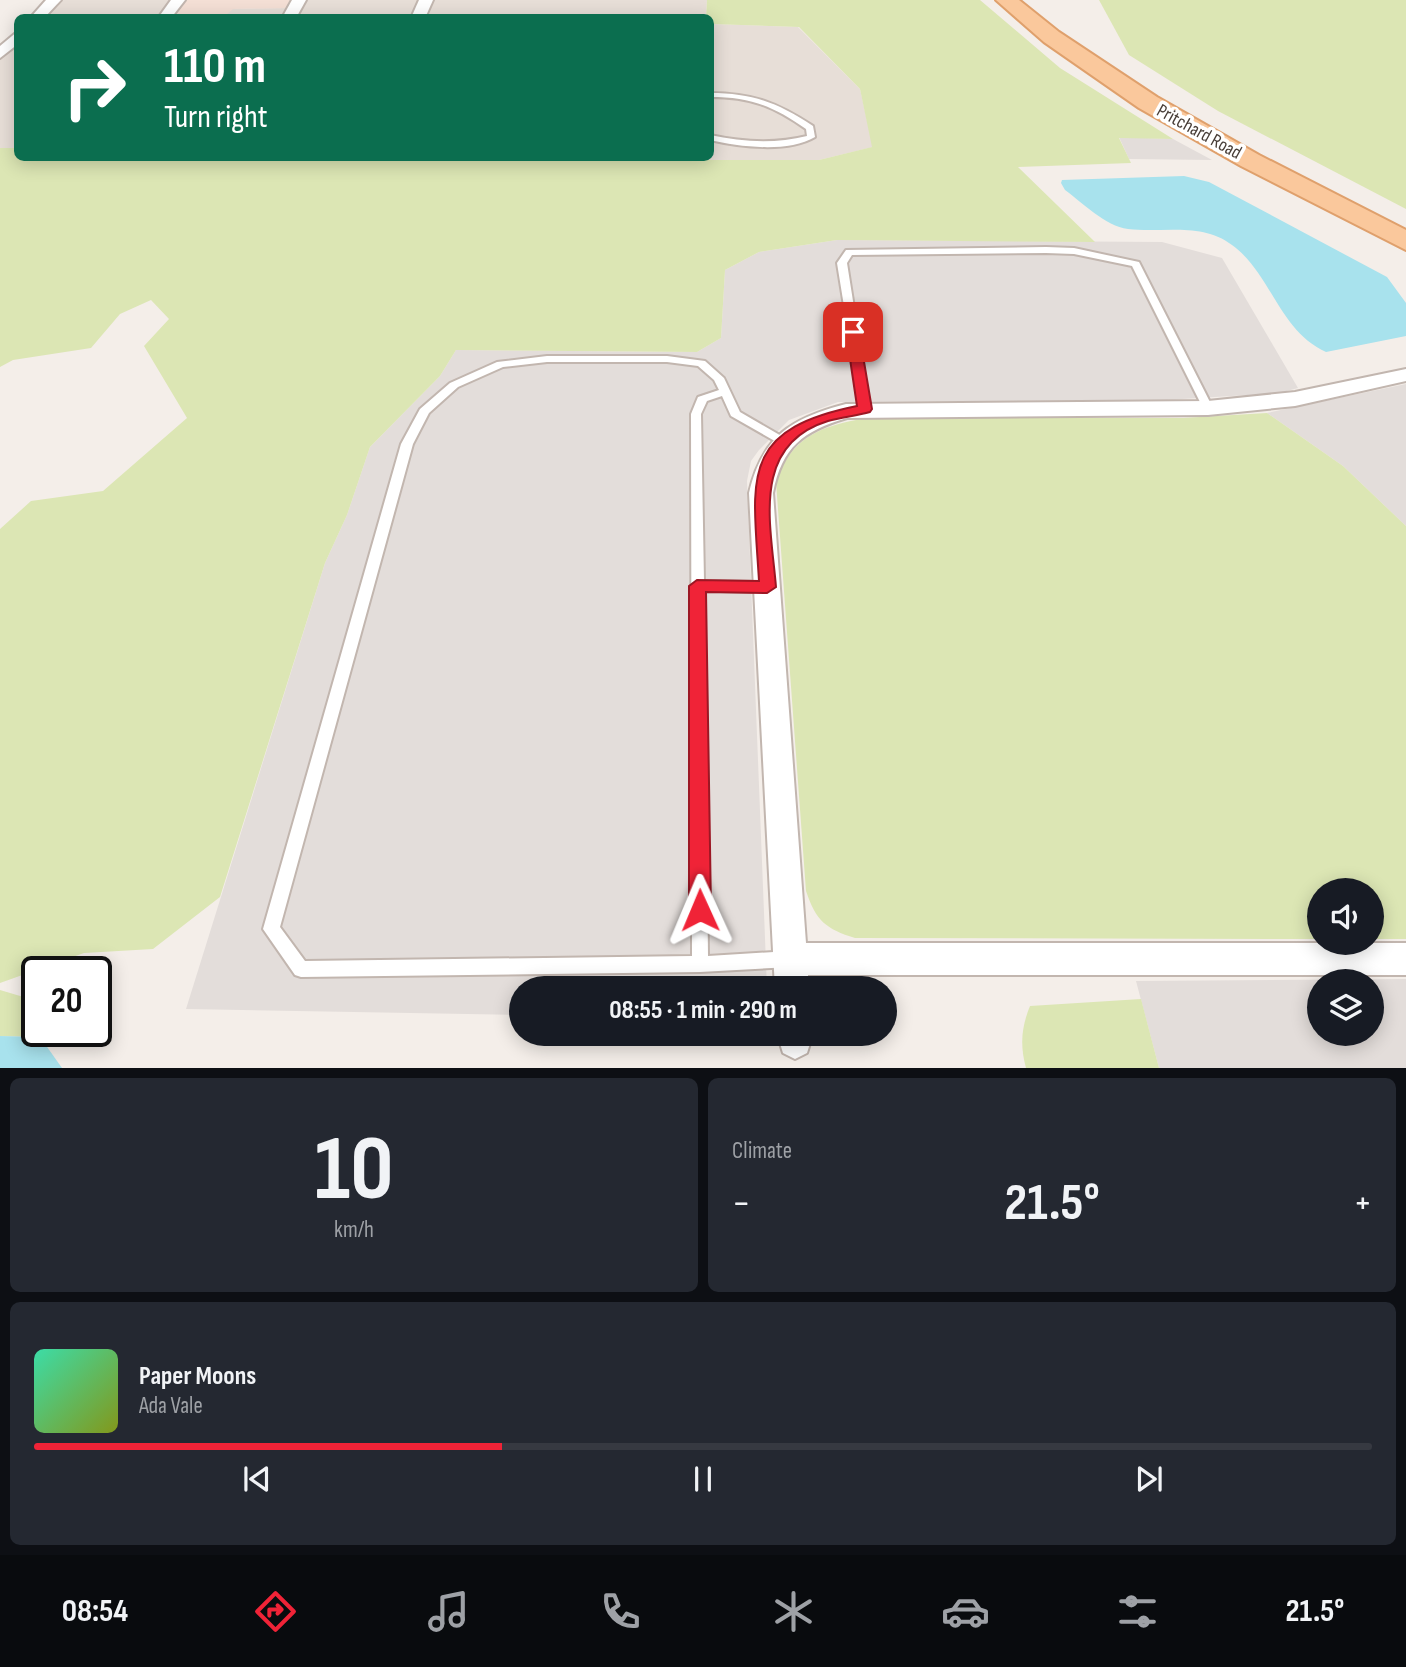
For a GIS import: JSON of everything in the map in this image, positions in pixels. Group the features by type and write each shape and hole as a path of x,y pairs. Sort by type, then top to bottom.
{"main road":[{"name":"Pritchard Road","path":"1006,0 1078,57 1155,107 1406,241"},
{"name":"Pritchard Road","path":"1029,0 1099,55 1163,96 1406,223"}],"street":[{"path":"40,14 54,0"},
{"path":"167,14 178,0"},
{"path":"0,54 14,39"},
{"path":"1406,375 1295,399 1208,408 865,409 823,418 801,427 784,441 764,471 761,493 791,974 1406,958"}],"lane":[{"path":"714,95 752,96 796,118 810,128 811,136 758,144 734,144 714,138"},
{"path":"865,409 842,263 849,252 1032,250 1074,251 1136,264 1208,408"},
{"path":"784,441 735,414 719,378 701,363 667,359 547,359 501,364 454,385 424,411 407,444 271,929 302,969 700,964 791,974"},
{"path":"700,964 696,414 702,398 725,391"},
{"path":"697,586 767,587"}],"shaded area":[{"path":"59,0 174,0 162,14 45,14"},
{"path":"183,0 295,0 290,8 233,9 227,14 171,14"},
{"path":"303,0 422,0 415,14 295,14"},
{"path":"430,0 707,0 706,14 425,14"},
{"path":"290,8 286,14 197,14 232,9"},
{"path":"714,24 798,27 860,89 873,147 819,160 714,160"},
{"path":"14,44 14,148 0,148 0,60"},
{"path":"1119,137 1173,139 1212,160 1129,159"},
{"path":"837,240 1162,242 1222,258 1298,388 1279,393 1166,400 838,402 789,420 759,450 751,461 747,481 766,976 509,976 509,1015 186,1009 325,563 347,515 370,447 440,376 456,350 697,352 721,338 725,270 759,252"},
{"path":"1406,384 1406,526 1343,466 1267,413"},
{"path":"1384,979 1406,979 1406,1068 1159,1068 1136,981 1307,980 1307,1046 1384,1046"}],"green space":[{"path":"707,0 980,0 1060,68 1173,139 1119,138 1131,163 1018,167 1095,242 837,240 759,252 725,270 721,338 697,352 456,350 440,376 370,447 347,515 325,563 220,897 153,949 84,953 76,956 21,956 21,976 0,983 0,529 31,501 103,491 187,418 144,346 169,319 151,300 120,314 91,348 13,360 0,367 0,148 14,148 14,161 714,161 819,160 872,147 860,89 799,27 714,24 714,14 706,14"},
{"path":"1099,0 1406,0 1406,209 1218,111 1129,55"},
{"path":"1267,413 1343,466 1406,526 1406,939 1384,939 1384,878 1307,878 1307,939 855,938 829,927 818,917 806,891 776,482 791,453 800,443 823,429 867,418 1183,418"},
{"path":"0,990 21,996 21,1037 0,1036"},
{"path":"1141,999 1159,1068 1026,1068 1022,1037 1030,1006"}],"water":[{"path":"1184,176 1209,182 1387,277 1406,303 1406,336 1326,352 1310,343 1297,330 1257,271 1232,245 1208,233 1119,227 1095,213 1065,190 1061,183 1062,180"},
{"path":"0,1036 21,1037 21,1047 47,1047 62,1068 0,1068"}],"route":[{"path":"700,910 697,586 767,587 761,493 764,471 773,454 801,427 846,411 865,409 853,332"}]}
